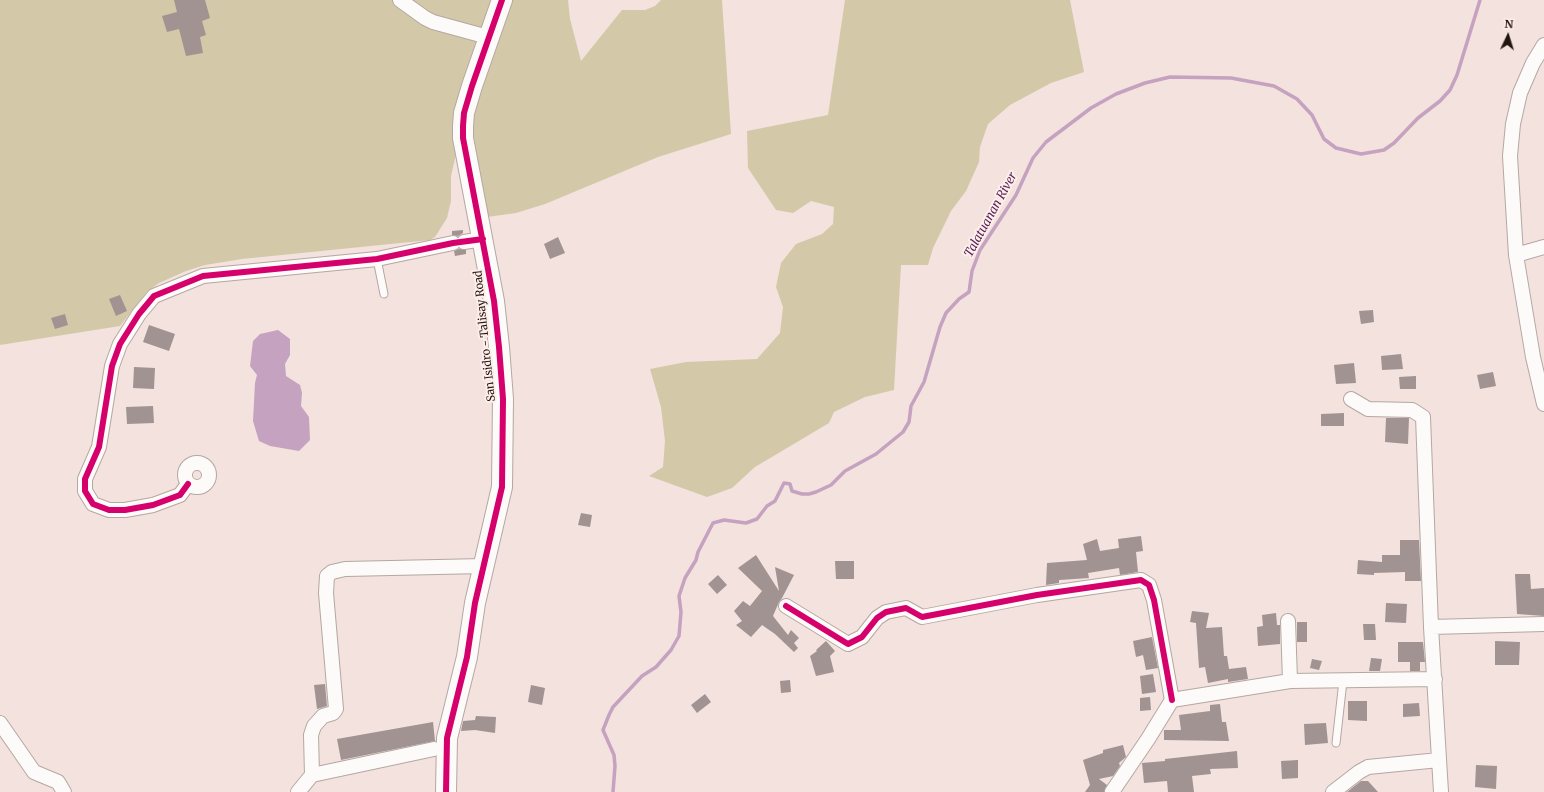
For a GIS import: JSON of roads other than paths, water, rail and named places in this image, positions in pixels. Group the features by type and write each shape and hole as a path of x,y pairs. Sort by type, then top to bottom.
{"street":[{"path":"400,0 433,22 488,37"},
{"name":"San Isidro - Talisay Road","path":"446,792 447,738 467,657 475,603 502,487 503,400 494,301 467,241 463,126 464,113 472,86 502,0"},
{"path":"1544,45 1533,63 1520,93 1513,124 1510,156 1510,183 1516,255 1533,357 1544,404"},
{"path":"188,484 180,495 153,505 125,510 108,510 93,504 85,491 85,479 99,447 112,366 120,344 139,314 154,296 203,276 377,259 467,241"},
{"path":"1516,255 1544,247"},
{"path":"1351,399 1368,409 1412,410 1423,417 1431,627 1441,792"},
{"path":"312,775 311,735 314,726 322,716 333,713 336,709 326,593 326,582 329,574 336,570 350,569 392,570 484,566"},
{"path":"786,606 848,644 862,637 877,618 886,612 906,608 922,617 1037,595 1141,580 1149,585 1154,600 1172,700 1148,739 1112,792"},
{"path":"1288,621 1290,681"},
{"path":"1431,627 1544,624"},
{"path":"1172,700 1290,681 1435,679"},
{"path":"0,723 34,772 58,782 64,792"},
{"path":"298,792 312,775 434,749"},
{"path":"1333,792 1368,767 1439,760"}],"lane":[{"path":"377,259 384,294"},
{"path":"1336,743 1343,680"}],"waterway":[{"name":"Talatuanan River","path":"613,792 615,766 614,755 603,730 613,707 642,676 656,667 671,650 679,636 681,612 679,596 685,578 696,560 698,552 713,523 724,520 746,523 757,519 767,506 775,501 784,483 790,484 792,491 802,494 816,492 831,485 845,471 876,454 903,432 909,422 911,406 924,382 940,327 946,313 959,299 969,292 972,271 980,250 1016,195 1033,158 1046,142 1091,108 1116,94 1145,83 1170,77 1231,78 1274,86 1297,99 1312,115 1324,139 1336,148 1361,154 1384,150 1394,143 1418,118 1440,101 1450,90 1457,75 1480,0"}]}
